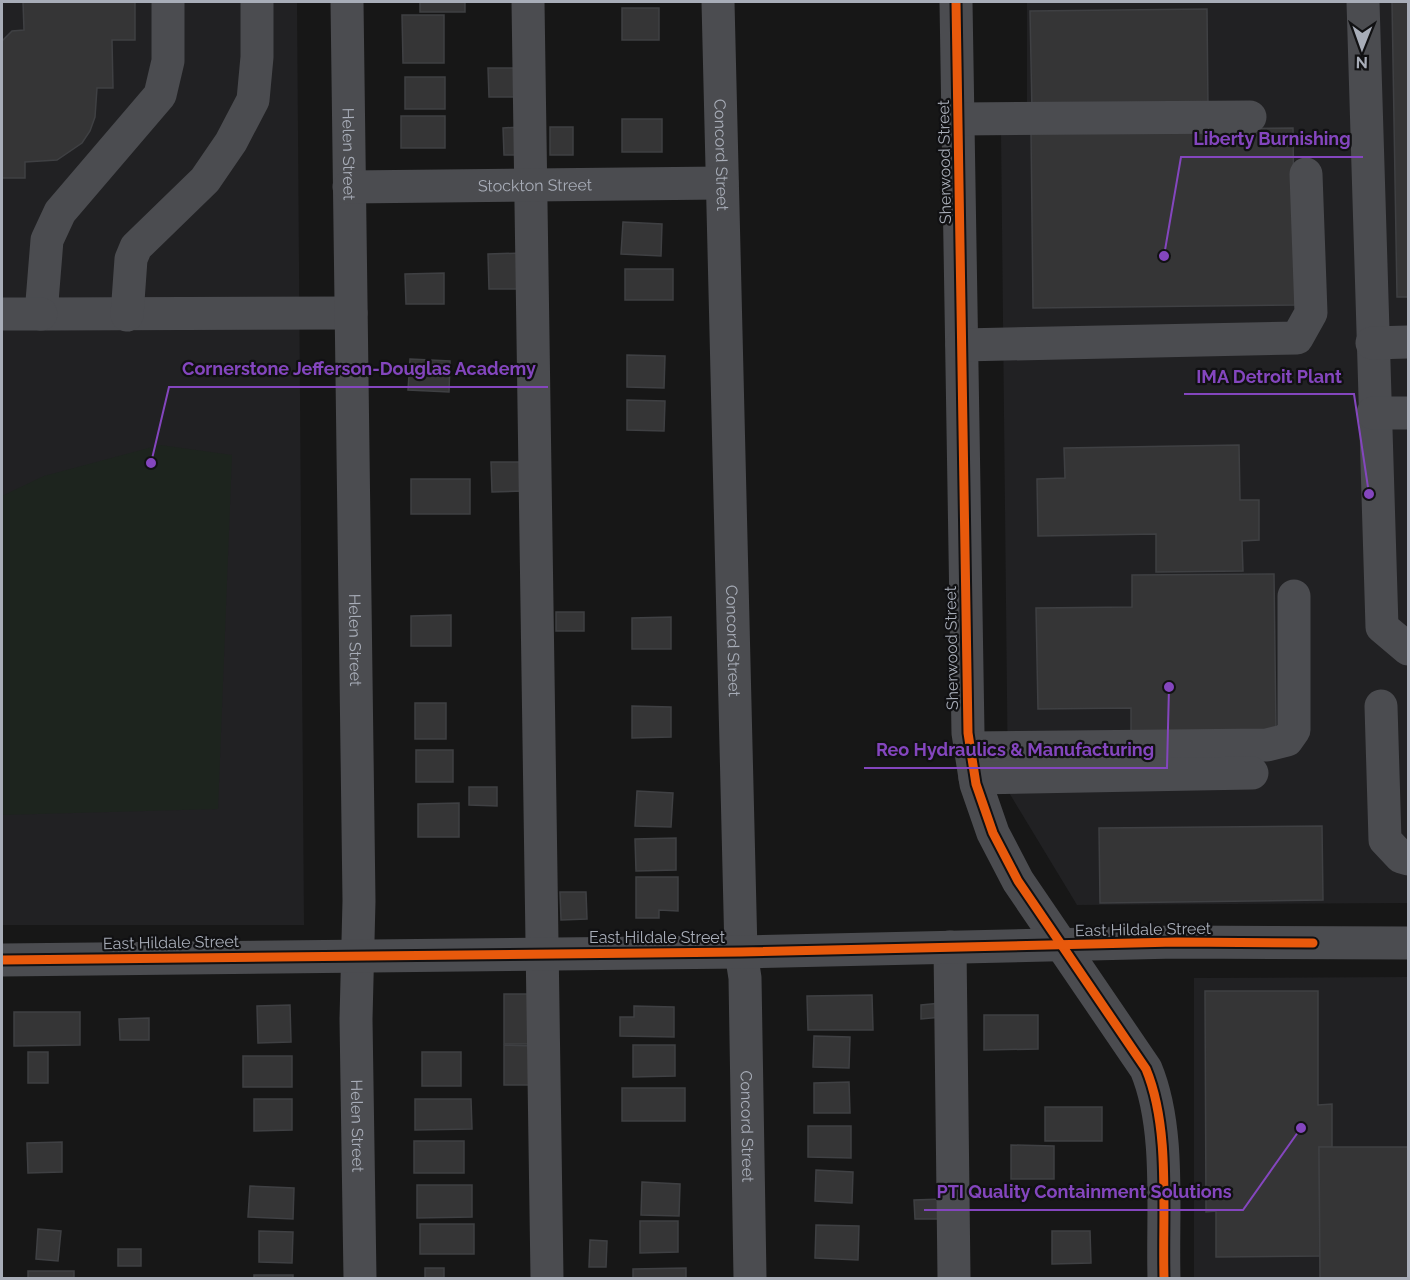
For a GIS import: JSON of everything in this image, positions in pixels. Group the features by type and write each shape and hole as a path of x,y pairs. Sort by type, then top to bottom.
{"street":[{"path":"41,314 47,240 60,213 160,95 168,61 168,2"},
{"path":"127,315 131,259 136,247 205,180 231,141 253,100 257,57 257,2"},
{"name":"Helen Street","path":"347,2 360,1278"},
{"path":"528,2 547,1278"},
{"name":"Concord Street","path":"718,2 741,952 746,978 750,1278"},
{"name":"Sherwood Street","path":"956,2 967,721 973,763 993,833 1013,871 1146,1069 1154,1089 1161,1116 1164,1278"},
{"path":"1363,2 1373,413 1382,627 1408,649"},
{"path":"958,119 1250,117"},
{"path":"962,345 1298,338 1311,313 1306,174"},
{"name":"Stockton Street","path":"349,187 722,183"},
{"path":"2,314 351,313"},
{"path":"1372,343 1408,342"},
{"path":"1373,413 1408,413"},
{"path":"973,763 1267,745 1287,740 1294,730 1294,596"},
{"path":"1381,706 1385,840 1401,857 1408,860"},
{"path":"973,763 1252,773"},
{"name":"East Hildale Street","path":"2,960 358,954 741,952 1062,945 1408,943"},
{"path":"950,947 954,1278"}],"shaded area":[{"path":"2,2 297,2 304,925 2,925"},
{"path":"1027,2 1408,2 1408,903 1077,905 1008,791 1001,134 1027,133"},
{"path":"160,445 232,455 218,809 2,815 2,496 44,476"},
{"path":"1408,977 1408,1278 1194,1278 1194,978"}],"building":[{"path":"23,2 135,2 135,40 112,40 113,88 97,88 95,117 82,143 57,160 25,162 25,178 2,178 2,41 12,31 24,30"},
{"path":"420,2 465,2 465,12 420,12"},
{"path":"1392,2 1408,2 1408,297 1397,297"},
{"path":"622,8 659,8 659,40 622,40"},
{"path":"1207,9 1208,109 1032,112 1030,11"},
{"path":"402,15 444,15 444,63 403,63"},
{"path":"488,68 519,68 519,97 489,97"},
{"path":"405,77 445,77 445,109 405,109"},
{"path":"401,116 445,116 445,148 401,148"},
{"path":"622,119 662,119 662,152 622,152"},
{"path":"520,127 521,155 504,155 503,128"},
{"path":"550,127 573,127 573,155 550,155"},
{"path":"1293,128 1295,305 1033,308 1031,131"},
{"path":"623,222 662,224 661,256 621,254"},
{"path":"523,253 523,289 489,289 488,254"},
{"path":"625,269 673,269 673,300 625,300"},
{"path":"444,273 444,304 406,304 405,274"},
{"path":"627,355 665,356 664,388 627,387"},
{"path":"410,359 450,361 449,392 408,390"},
{"path":"627,400 665,401 664,431 627,430"},
{"path":"1239,445 1240,500 1259,500 1259,540 1242,541 1243,571 1156,572 1156,534 1038,536 1037,479 1065,478 1064,448"},
{"path":"491,462 523,462 523,491 492,492"},
{"path":"411,479 470,479 470,514 411,514"},
{"path":"1274,574 1276,730 1131,732 1131,708 1038,709 1036,608 1132,607 1132,575"},
{"path":"556,612 584,612 584,631 556,631"},
{"path":"451,615 451,646 411,646 411,616"},
{"path":"671,617 671,649 632,649 632,618"},
{"path":"415,703 446,703 446,739 415,739"},
{"path":"632,706 671,707 671,737 632,738"},
{"path":"416,750 453,750 453,782 416,782"},
{"path":"469,787 497,787 497,806 469,805"},
{"path":"637,791 673,793 671,827 635,826"},
{"path":"459,803 459,837 418,837 418,804"},
{"path":"1322,826 1323,900 1100,903 1099,828"},
{"path":"676,838 676,870 636,871 635,839"},
{"path":"636,877 678,877 678,911 659,910 659,918 636,918"},
{"path":"560,892 586,892 587,919 561,920"},
{"path":"1205,991 1318,991 1318,1105 1332,1104 1332,1147 1319,1147 1320,1256 1216,1257 1216,1211 1206,1212"},
{"path":"504,994 536,994 536,1044 504,1044"},
{"path":"872,995 873,1030 808,1030 807,996"},
{"path":"941,1003 942,1017 921,1019 921,1005"},
{"path":"290,1005 291,1042 258,1043 257,1006"},
{"path":"634,1006 674,1007 674,1037 620,1036 620,1017 634,1017"},
{"path":"14,1012 80,1012 80,1045 14,1046"},
{"path":"984,1015 1038,1015 1038,1049 984,1050"},
{"path":"149,1018 149,1040 120,1040 119,1019"},
{"path":"814,1036 850,1037 849,1068 813,1067"},
{"path":"504,1045 536,1046 536,1085 504,1085"},
{"path":"633,1045 675,1045 675,1076 633,1077"},
{"path":"28,1052 48,1052 48,1083 28,1083"},
{"path":"422,1052 461,1052 461,1086 422,1086"},
{"path":"243,1056 292,1056 292,1087 243,1087"},
{"path":"849,1082 850,1113 814,1113 814,1083"},
{"path":"622,1088 685,1088 685,1121 622,1121"},
{"path":"254,1099 292,1099 292,1130 254,1131"},
{"path":"415,1099 471,1099 472,1129 415,1130"},
{"path":"1045,1107 1102,1107 1102,1141 1045,1141"},
{"path":"808,1126 851,1126 851,1158 808,1157"},
{"path":"414,1141 464,1141 464,1173 414,1173"},
{"path":"62,1142 62,1172 28,1173 27,1143"},
{"path":"1011,1145 1054,1146 1054,1179 1011,1179"},
{"path":"1319,1147 1408,1147 1408,1278 1320,1278"},
{"path":"816,1170 853,1172 852,1203 815,1201"},
{"path":"642,1182 680,1184 679,1216 641,1215"},
{"path":"417,1185 472,1185 472,1217 417,1218"},
{"path":"250,1186 294,1188 293,1219 248,1217"},
{"path":"942,1199 942,1219 915,1219 914,1200"},
{"path":"640,1221 678,1221 678,1252 640,1253"},
{"path":"420,1224 474,1224 474,1254 420,1254"},
{"path":"816,1225 859,1226 858,1260 815,1258"},
{"path":"38,1229 61,1231 58,1261 36,1259"},
{"path":"259,1231 293,1232 292,1263 259,1262"},
{"path":"1052,1231 1090,1231 1091,1263 1052,1264"},
{"path":"590,1240 607,1241 606,1267 589,1267"},
{"path":"118,1249 141,1249 141,1266 118,1266"},
{"path":"425,1268 444,1268 444,1278 425,1278"},
{"path":"686,1268 686,1278 633,1278 633,1269"},
{"path":"28,1271 74,1271 74,1278 28,1278"},
{"path":"254,1275 293,1275 293,1278 254,1278"}],"cycle path":[{"path":"956,2 968,733 976,784 993,833 1018,881 1146,1069 1154,1093 1162,1144 1164,1278"},
{"path":"2,960 741,952 1176,942 1313,943"}],"place":[{"name":"Liberty Burnishing","path":"1164,256"},
{"name":"Cornerstone Jefferson-Douglas Academy","path":"151,463"},
{"name":"IMA Detroit Plant","path":"1369,494"},
{"name":"Reo Hydraulics & Manufacturing","path":"1169,687"},
{"name":"PTI Quality Containment Solutions","path":"1301,1128"}]}
